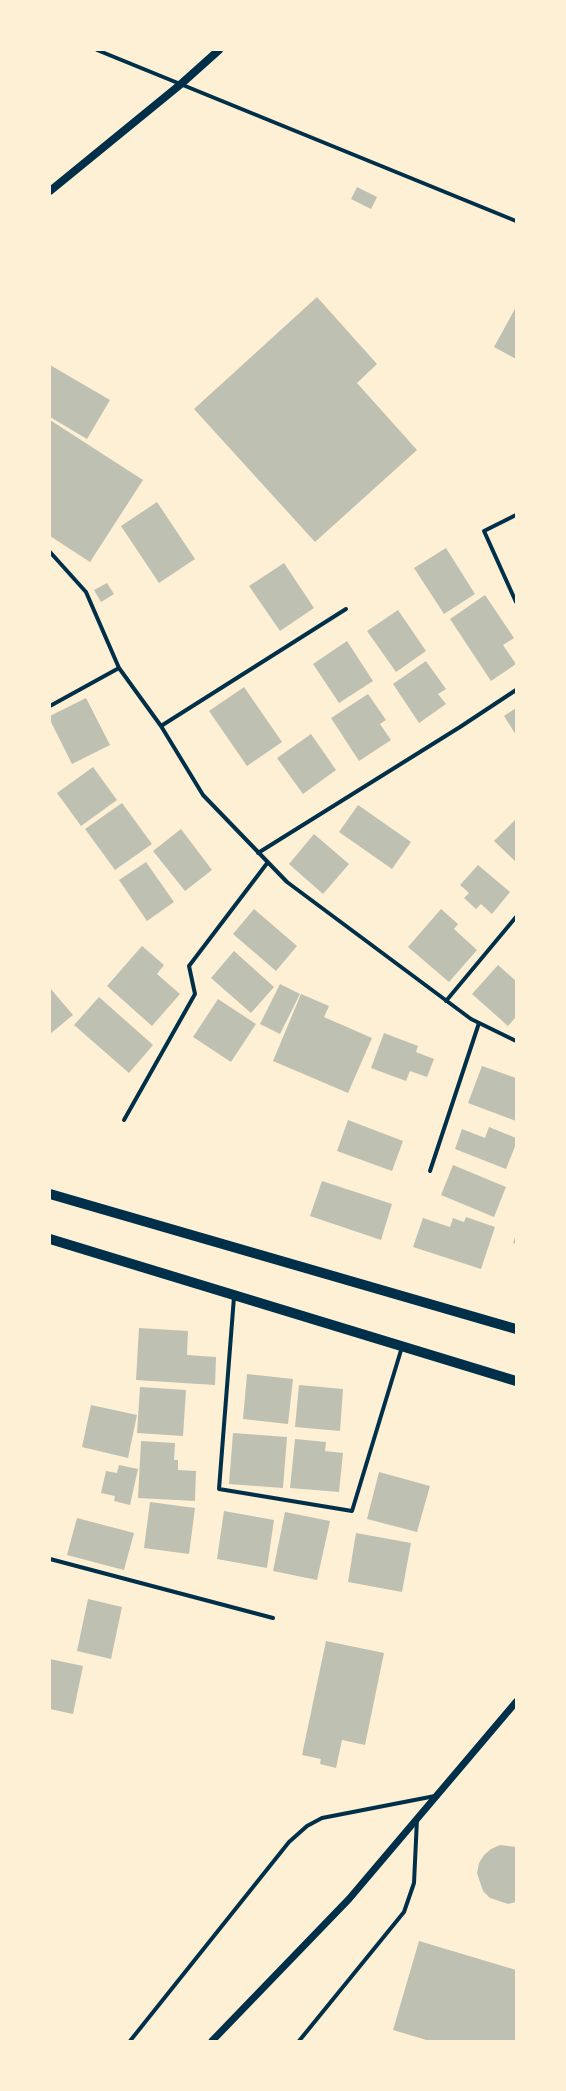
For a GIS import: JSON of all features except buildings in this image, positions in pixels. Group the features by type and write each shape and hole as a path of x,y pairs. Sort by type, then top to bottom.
{"main road":[{"path":"50,191 181,84 219,50"},
{"path":"50,1194 516,1329"},
{"path":"50,1240 516,1381"}],"street":[{"path":"97,50 516,221"},
{"path":"516,515 484,531 516,602"},
{"path":"50,552 86,592 119,668 161,726 203,795 258,853 287,882 446,1001 479,1023 516,1042"},
{"path":"161,726 346,609"},
{"path":"50,706 119,668"},
{"path":"258,853 460,727 516,690"},
{"path":"124,1120 195,994 189,966 268,862"},
{"path":"446,1001 516,917"},
{"path":"430,1171 479,1023"},
{"path":"234,1295 219,1489 352,1512 402,1347"},
{"path":"50,1560 273,1618"},
{"path":"212,2041 349,1899 516,1702"},
{"path":"130,2041 289,1842 307,1826 322,1818 436,1796"},
{"path":"299,2041 404,1912 414,1882 417,1819"}]}
